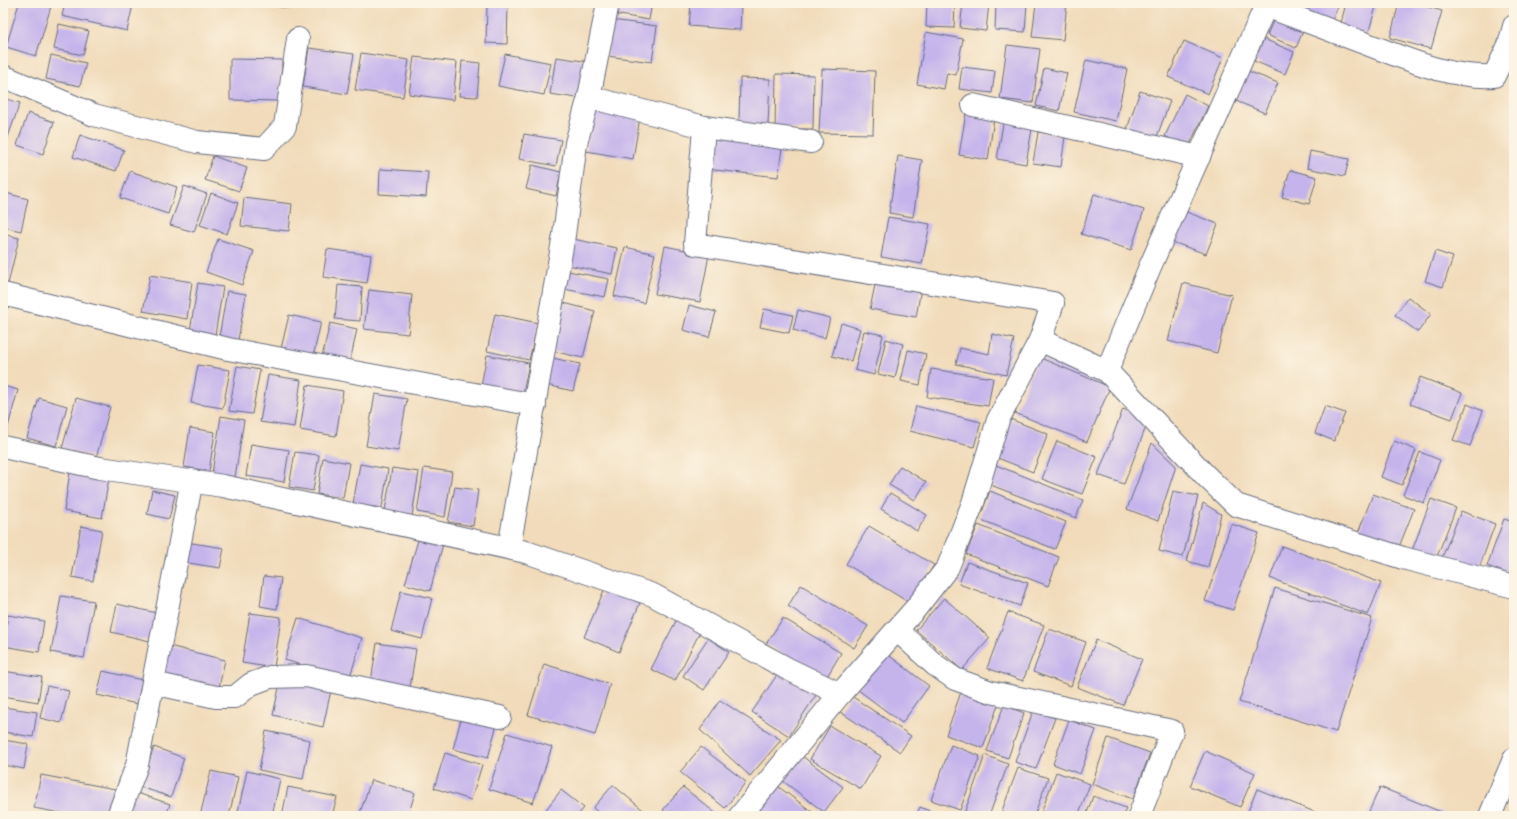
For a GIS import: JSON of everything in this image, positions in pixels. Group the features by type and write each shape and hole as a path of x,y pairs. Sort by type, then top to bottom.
{"street":[{"path":"509,548 564,235 576,143 589,97 608,3"},
{"path":"1107,372 1149,269 1200,157 1266,5 1413,61 1452,74 1474,77 1494,76 1509,45 1514,26"},
{"path":"3,76 94,115 197,142 264,149 285,126 298,39"},
{"path":"589,97 704,127 811,142"},
{"path":"973,105 1200,157"},
{"path":"704,127 695,244 1052,303 1040,340 998,420 973,503 948,567 840,694 740,816"},
{"path":"3,294 228,349 535,405"},
{"path":"1040,340 1107,372 1170,436 1206,476 1236,505 1403,558 1514,587"},
{"path":"3,447 100,468 192,480 526,552 653,595 788,669 840,694"},
{"path":"118,816 137,765 192,480"},
{"path":"896,630 936,665 955,679 991,692 1172,731 1139,816"},
{"path":"153,683 216,697 235,697 251,684 270,677 306,676 500,717"},
{"path":"1490,816 1513,764"}],"building":[{"path":"19,3 52,3 36,56 6,47"},
{"path":"65,3 123,3 133,5 127,31 62,16"},
{"path":"246,3 290,3 289,8"},
{"path":"615,3 652,3 649,20 614,14"},
{"path":"691,3 741,5 740,30 689,26"},
{"path":"927,3 955,3 954,28 926,27"},
{"path":"963,3 989,3 986,31 960,28"},
{"path":"996,3 1027,3 1025,32 995,30"},
{"path":"1036,3 1067,3 1063,40 1032,37"},
{"path":"1285,3 1337,3 1339,4 1330,25"},
{"path":"1346,3 1377,3 1368,34 1340,27"},
{"path":"1399,3 1414,3 1442,11 1431,49 1390,38"},
{"path":"487,5 508,6 507,44 486,43"},
{"path":"1274,19 1303,31 1296,48 1267,35"},
{"path":"611,20 657,26 652,62 607,56"},
{"path":"59,24 89,31 83,55 54,49"},
{"path":"926,32 963,39 956,75 947,73 944,89 917,84"},
{"path":"1264,39 1294,52 1285,74 1254,61"},
{"path":"1184,41 1223,58 1208,94 1168,77"},
{"path":"1007,45 1040,49 1033,103 1000,99"},
{"path":"309,48 354,54 347,94 303,87"},
{"path":"361,53 409,60 403,97 355,90"},
{"path":"505,54 551,63 544,95 498,86"},
{"path":"51,55 86,63 80,86 46,79"},
{"path":"414,57 457,62 453,100 409,94"},
{"path":"556,57 590,62 584,99 550,94"},
{"path":"230,59 282,60 281,101 230,100"},
{"path":"1086,60 1127,69 1116,121 1074,112"},
{"path":"462,61 480,63 477,97 459,96"},
{"path":"962,67 995,71 992,93 959,89"},
{"path":"1044,68 1067,73 1059,111 1036,106"},
{"path":"822,69 875,71 873,134 819,133"},
{"path":"1248,71 1278,83 1265,113 1236,101"},
{"path":"776,74 814,75 813,129 775,129"},
{"path":"740,78 770,79 768,125 739,123"},
{"path":"1140,91 1170,101 1155,142 1126,132"},
{"path":"1185,94 1208,106 1188,148 1165,136"},
{"path":"3,98 20,103 3,151"},
{"path":"593,110 640,117 633,159 586,151"},
{"path":"28,113 54,122 43,154 17,145"},
{"path":"966,113 994,118 988,160 959,155"},
{"path":"1004,118 1033,123 1026,164 997,159"},
{"path":"1038,132 1065,136 1061,167 1033,163"},
{"path":"710,133 783,141 778,177 706,169"},
{"path":"524,134 561,140 556,166 519,159"},
{"path":"80,135 124,150 116,171 73,157"},
{"path":"1310,151 1349,159 1345,176 1307,168"},
{"path":"213,156 247,168 239,191 205,180"},
{"path":"898,156 922,160 913,217 889,213"},
{"path":"532,165 561,172 556,196 526,189"},
{"path":"380,169 428,172 426,197 379,194"},
{"path":"1290,170 1317,177 1309,204 1282,197"},
{"path":"130,171 177,187 168,214 120,198"},
{"path":"184,186 207,194 194,232 170,225"},
{"path":"6,193 28,199 21,231 3,227 3,205"},
{"path":"211,193 238,203 227,234 200,225"},
{"path":"1094,194 1144,210 1131,250 1081,234"},
{"path":"244,198 292,204 289,231 241,226"},
{"path":"1184,211 1218,224 1206,254 1172,242"},
{"path":"888,217 930,224 922,264 881,257"},
{"path":"3,234 19,238 7,288 3,287"},
{"path":"568,238 617,248 612,274 563,264"},
{"path":"218,239 254,251 242,285 206,272"},
{"path":"665,246 709,255 700,302 655,294"},
{"path":"625,247 655,254 644,303 614,296"},
{"path":"327,249 371,255 367,283 323,277"},
{"path":"1435,251 1453,257 1443,287 1425,281"},
{"path":"563,270 609,279 605,297 559,288"},
{"path":"150,275 192,282 187,319 143,311"},
{"path":"877,275 922,283 916,317 870,309"},
{"path":"198,283 223,287 214,341 189,337"},
{"path":"1183,283 1232,295 1217,353 1168,341"},
{"path":"338,285 362,287 360,321 335,319"},
{"path":"369,290 412,295 408,334 364,329"},
{"path":"227,291 246,294 237,346 218,343"},
{"path":"1408,297 1431,314 1418,332 1395,315"},
{"path":"560,302 595,311 583,358 548,350"},
{"path":"689,305 716,312 709,337 683,330"},
{"path":"764,309 793,315 789,333 760,327"},
{"path":"798,310 830,318 825,338 793,330"},
{"path":"495,314 538,323 529,360 487,351"},
{"path":"289,315 321,322 312,361 280,353"},
{"path":"330,323 357,329 349,367 321,361"},
{"path":"841,323 860,329 851,361 832,356"},
{"path":"864,331 883,335 874,375 855,370"},
{"path":"992,334 1014,339 1006,375 956,364 960,348 989,354"},
{"path":"886,339 903,344 895,378 878,374"},
{"path":"908,350 926,354 920,385 901,381"},
{"path":"487,355 529,363 522,399 480,391"},
{"path":"548,357 580,364 573,391 542,384"},
{"path":"1038,357 1110,387 1087,442 1015,413"},
{"path":"198,365 230,370 223,408 191,403"},
{"path":"237,366 260,370 252,414 229,411"},
{"path":"931,369 993,378 988,406 927,397"},
{"path":"268,375 301,380 294,427 260,422"},
{"path":"1420,377 1462,393 1452,419 1410,404"},
{"path":"307,385 343,391 336,436 300,430"},
{"path":"3,386 18,390 6,434 3,433"},
{"path":"375,394 407,399 398,451 366,446"},
{"path":"39,398 67,406 56,446 27,438"},
{"path":"76,398 110,407 96,458 62,449"},
{"path":"1467,404 1483,411 1470,446 1453,440"},
{"path":"916,406 981,422 974,447 910,431"},
{"path":"1325,406 1345,413 1334,441 1315,433"},
{"path":"1123,409 1149,419 1124,484 1098,475"},
{"path":"221,416 244,420 235,477 212,473"},
{"path":"1010,419 1048,434 1033,472 995,457"},
{"path":"190,428 215,432 209,471 184,467"},
{"path":"1057,441 1097,457 1082,494 1042,479"},
{"path":"1394,441 1416,450 1402,485 1381,477"},
{"path":"1152,443 1176,466 1158,521 1127,509"},
{"path":"251,444 289,450 284,482 246,476"},
{"path":"295,452 319,455 313,491 289,487"},
{"path":"1420,452 1440,460 1424,503 1403,495"},
{"path":"323,458 349,463 343,498 317,494"},
{"path":"360,464 388,469 382,508 353,504"},
{"path":"996,465 1083,500 1076,518 988,484"},
{"path":"900,466 926,482 915,500 889,485"},
{"path":"392,468 419,472 412,516 385,511"},
{"path":"424,468 452,472 445,517 417,512"},
{"path":"70,472 109,478 102,518 64,511"},
{"path":"455,487 478,490 473,526 448,522"},
{"path":"152,490 175,495 169,519 147,514"},
{"path":"990,491 1066,522 1055,549 979,519"},
{"path":"1173,491 1198,496 1183,557 1159,551"},
{"path":"890,493 927,515 917,531 881,509"},
{"path":"1373,494 1414,509 1399,547 1358,533"},
{"path":"1431,499 1456,508 1436,559 1412,551"},
{"path":"1203,503 1221,514 1208,567 1187,561"},
{"path":"1461,511 1495,524 1477,574 1441,560"},
{"path":"1504,519 1514,522 1514,576 1487,566"},
{"path":"1231,524 1259,533 1233,610 1205,601"},
{"path":"978,525 1059,557 1048,586 966,554"},
{"path":"81,526 102,530 93,581 72,577"},
{"path":"869,526 934,565 910,603 846,564"},
{"path":"419,537 443,544 430,591 405,584"},
{"path":"186,542 224,548 220,568 182,562"},
{"path":"1282,546 1381,583 1368,615 1270,578"},
{"path":"967,562 1028,583 1020,606 959,584"},
{"path":"264,576 281,578 277,609 260,606"},
{"path":"801,585 868,626 854,648 788,606"},
{"path":"605,588 640,603 619,652 584,637"},
{"path":"1275,588 1372,618 1336,732 1239,702"},
{"path":"401,591 432,598 422,639 391,631"},
{"path":"61,596 94,601 84,658 51,652"},
{"path":"944,598 990,638 962,670 916,630"},
{"path":"117,604 161,614 154,642 111,632"},
{"path":"1008,612 1044,625 1023,681 987,668"},
{"path":"250,613 281,617 274,668 242,663"},
{"path":"8,615 44,621 39,652 3,646"},
{"path":"678,617 701,630 675,681 651,669"},
{"path":"298,618 362,638 349,680 285,660"},
{"path":"783,618 841,653 825,680 766,644"},
{"path":"1049,629 1086,642 1071,686 1033,672"},
{"path":"708,638 729,652 704,690 683,676"},
{"path":"1096,640 1142,659 1123,705 1077,687"},
{"path":"377,643 416,649 409,694 370,688"},
{"path":"169,646 225,660 219,687 162,674"},
{"path":"886,653 929,686 902,723 857,689"},
{"path":"544,664 610,684 595,735 528,715"},
{"path":"3,671 42,677 38,702 3,696"},
{"path":"103,671 142,680 137,704 97,695"},
{"path":"779,672 816,695 789,736 752,712"},
{"path":"281,679 331,690 323,727 273,715"},
{"path":"47,686 69,691 61,723 40,718"},
{"path":"961,692 998,705 983,748 946,735"},
{"path":"850,695 911,736 900,752 839,711"},
{"path":"720,700 781,740 750,776 700,730"},
{"path":"1004,705 1024,713 1008,758 987,751"},
{"path":"3,707 37,712 33,737 3,732"},
{"path":"1033,711 1055,718 1036,769 1015,762"},
{"path":"462,715 497,724 488,758 453,749"},
{"path":"1069,720 1096,730 1080,774 1053,764"},
{"path":"830,726 881,756 861,789 810,759"},
{"path":"266,731 310,740 303,779 259,770"},
{"path":"507,733 552,747 533,803 489,789"},
{"path":"1108,738 1150,753 1133,799 1092,784"},
{"path":"3,740 28,744 24,769 3,765"},
{"path":"951,745 980,756 960,810 931,800"},
{"path":"154,747 184,758 171,797 140,787"},
{"path":"701,747 746,782 725,808 680,772"},
{"path":"1205,751 1255,773 1240,807 1190,786"},
{"path":"445,753 482,765 471,800 434,788"},
{"path":"985,755 1008,764 989,816 970,816 964,814"},
{"path":"802,756 843,787 824,812 783,781"},
{"path":"1018,768 1048,778 1034,816 1000,816"},
{"path":"211,771 238,777 229,816 200,816"},
{"path":"247,771 280,779 272,816 237,816"},
{"path":"1056,772 1090,784 1078,816 1040,816"},
{"path":"41,775 115,789 110,816 76,816 34,808"},
{"path":"371,780 415,793 408,816 359,816"},
{"path":"613,785 643,810 638,816 603,816 593,808"},
{"path":"776,785 815,814 813,816 770,816 759,809"},
{"path":"288,787 337,797 332,816 282,816"},
{"path":"683,787 719,816 670,816 663,810"},
{"path":"1380,787 1451,816 1367,816"},
{"path":"1257,789 1325,816 1246,816"},
{"path":"561,790 584,808 577,816 541,816"},
{"path":"134,792 170,804 166,816 126,816"},
{"path":"1093,796 1126,808 1123,816 1086,816"},
{"path":"1514,800 1514,816 1508,816"},
{"path":"920,807 937,814 937,816 916,816"}]}
